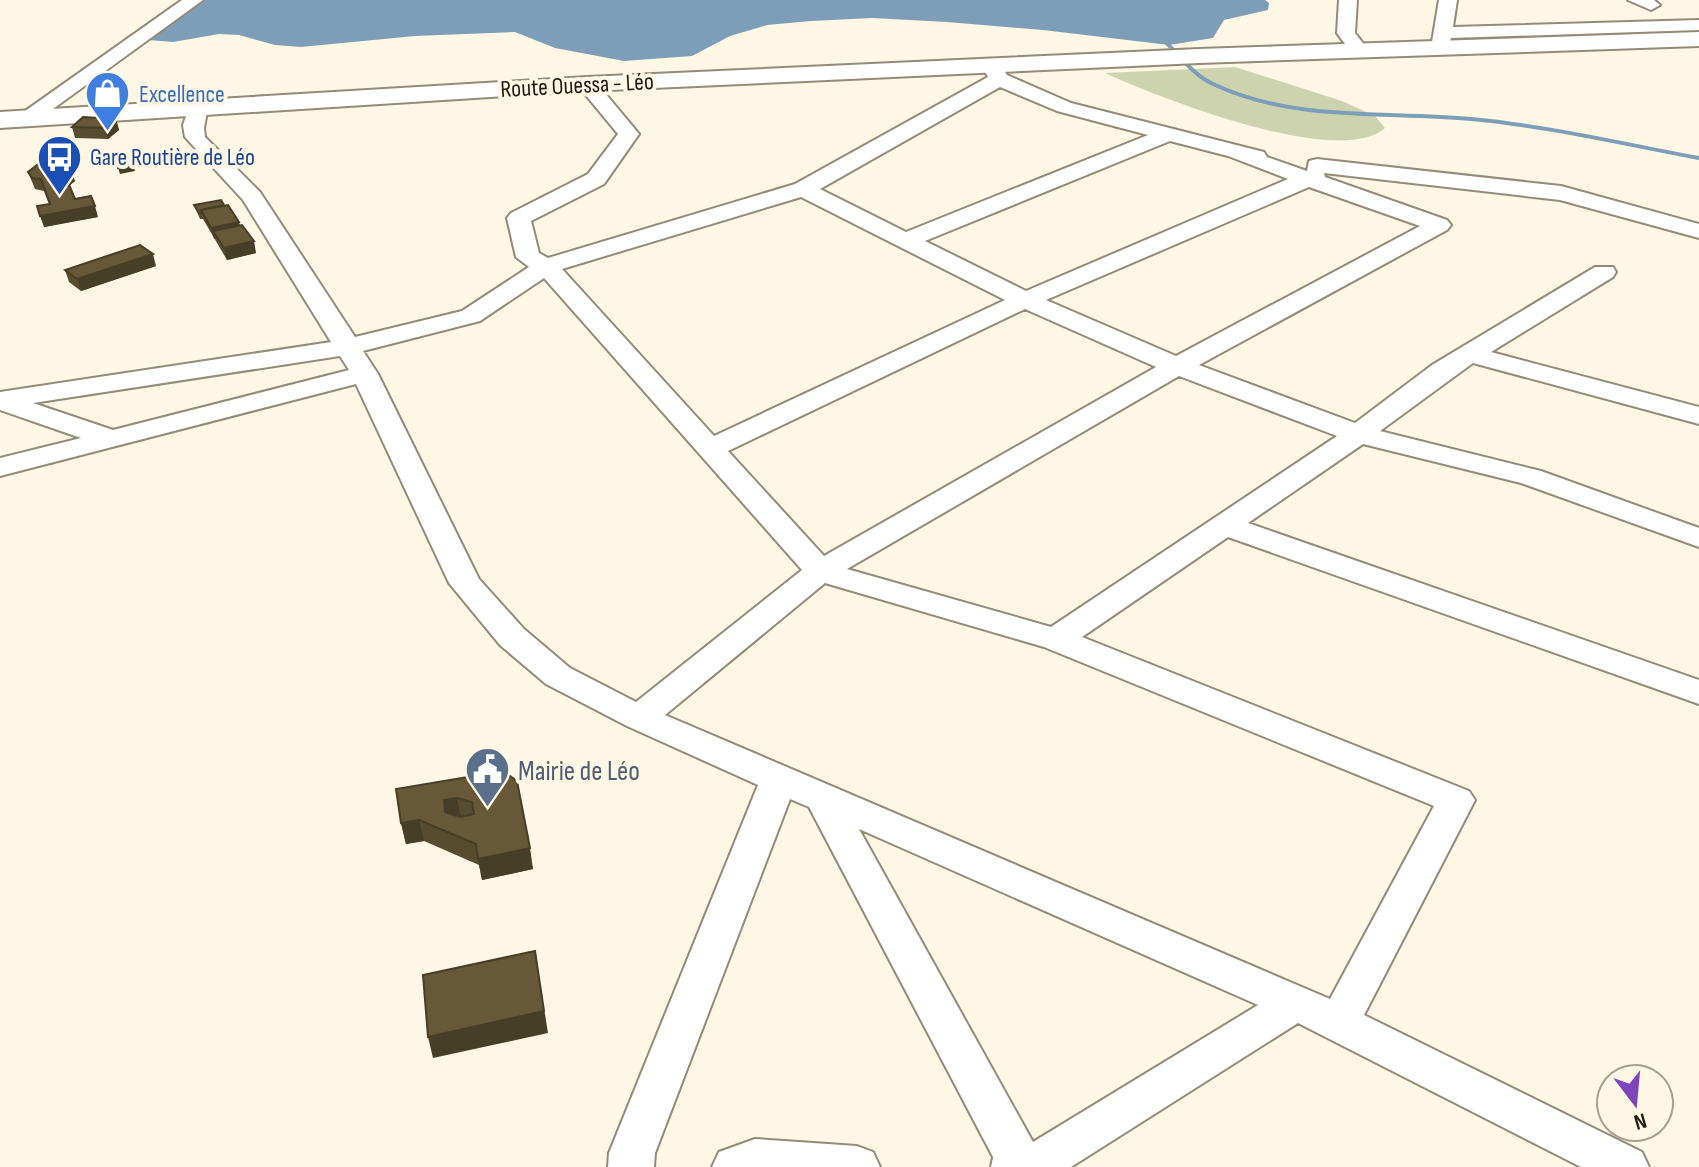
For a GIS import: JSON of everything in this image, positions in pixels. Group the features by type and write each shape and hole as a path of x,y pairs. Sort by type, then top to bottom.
{"main road":[{"name":"Route Ouessa - Léo","path":"0,120 587,84 995,72 1155,58 1360,51 1441,41 1699,39"}],"street":[{"path":"131,45 122,37 124,28 170,0"},
{"path":"28,118 194,0"},
{"path":"1348,0 1346,33 1360,51"},
{"path":"1448,0 1441,41 1699,25"},
{"path":"0,467 112,439 356,361 471,316 546,266 803,189 995,72 1064,107 1237,154 1439,225 1177,366 820,571 639,718"},
{"path":"587,84 629,134 596,179 519,218 528,257 546,266 820,571 1056,639 1456,800 1339,1022"},
{"path":"198,106 193,131 195,143 246,189 356,361 465,583 512,637 558,676 639,718 1339,1022 1626,1167"},
{"path":"906,240 1167,135"},
{"path":"1237,154 1337,170 1561,193 1699,231"},
{"path":"709,449 1025,300 1306,178 1337,170"},
{"path":"803,189 1025,300 1177,366 1358,434 1531,477 1694,536 1699,564"},
{"path":"1056,639 1358,434 1469,354 1604,272"},
{"path":"1469,354 1699,416"},
{"path":"0,401 356,361"},
{"path":"0,401 112,439"},
{"path":"1224,525 1699,692"},
{"path":"631,1167 632,1153 779,779"},
{"path":"823,798 1016,1156 1014,1167"},
{"path":"1032,1167 1296,1003"},
{"path":"735,1167 755,1159 857,1167"}],"green space":[{"path":"1235,67 1342,101 1375,116 1385,128 1362,138 1329,140 1290,135 1204,112 1105,73"}],"water":[{"path":"205,0 1265,0 1269,3 1268,10 1224,20 1213,38 1169,45 1043,30 872,18 767,25 730,36 692,56 624,61 555,48 515,32 415,36 301,47 219,34 173,42 148,40"}],"building":[{"path":"83,117 116,119 105,128 72,127"},
{"path":"128,154 133,165 118,168 114,157"},
{"path":"56,162 69,165 71,170 65,175 75,199 91,196 95,206 40,216 37,206 50,204 41,179 32,178 28,172 37,165"},
{"path":"221,200 224,205 201,210 202,213 194,205"},
{"path":"228,205 239,222 211,228 201,210"},
{"path":"242,225 254,241 224,248 213,231"},
{"path":"140,245 153,254 77,279 65,270"},
{"path":"503,771 517,781 530,848 478,859 476,844 419,820 401,823 396,789","holes":["457,798 472,802 474,814 460,817 445,812 444,800"]},
{"path":"535,951 544,1011 428,1037 423,975"}],"waterway":[{"path":"1163,40 1206,80 1244,96 1275,104 1340,113 1500,122 1699,158"}],"place":[{"name":"Excellence","path":"108,133"},
{"name":"Gare Routière de Léo","path":"59,196"},
{"name":"Mairie de Léo","path":"487,809"}]}
